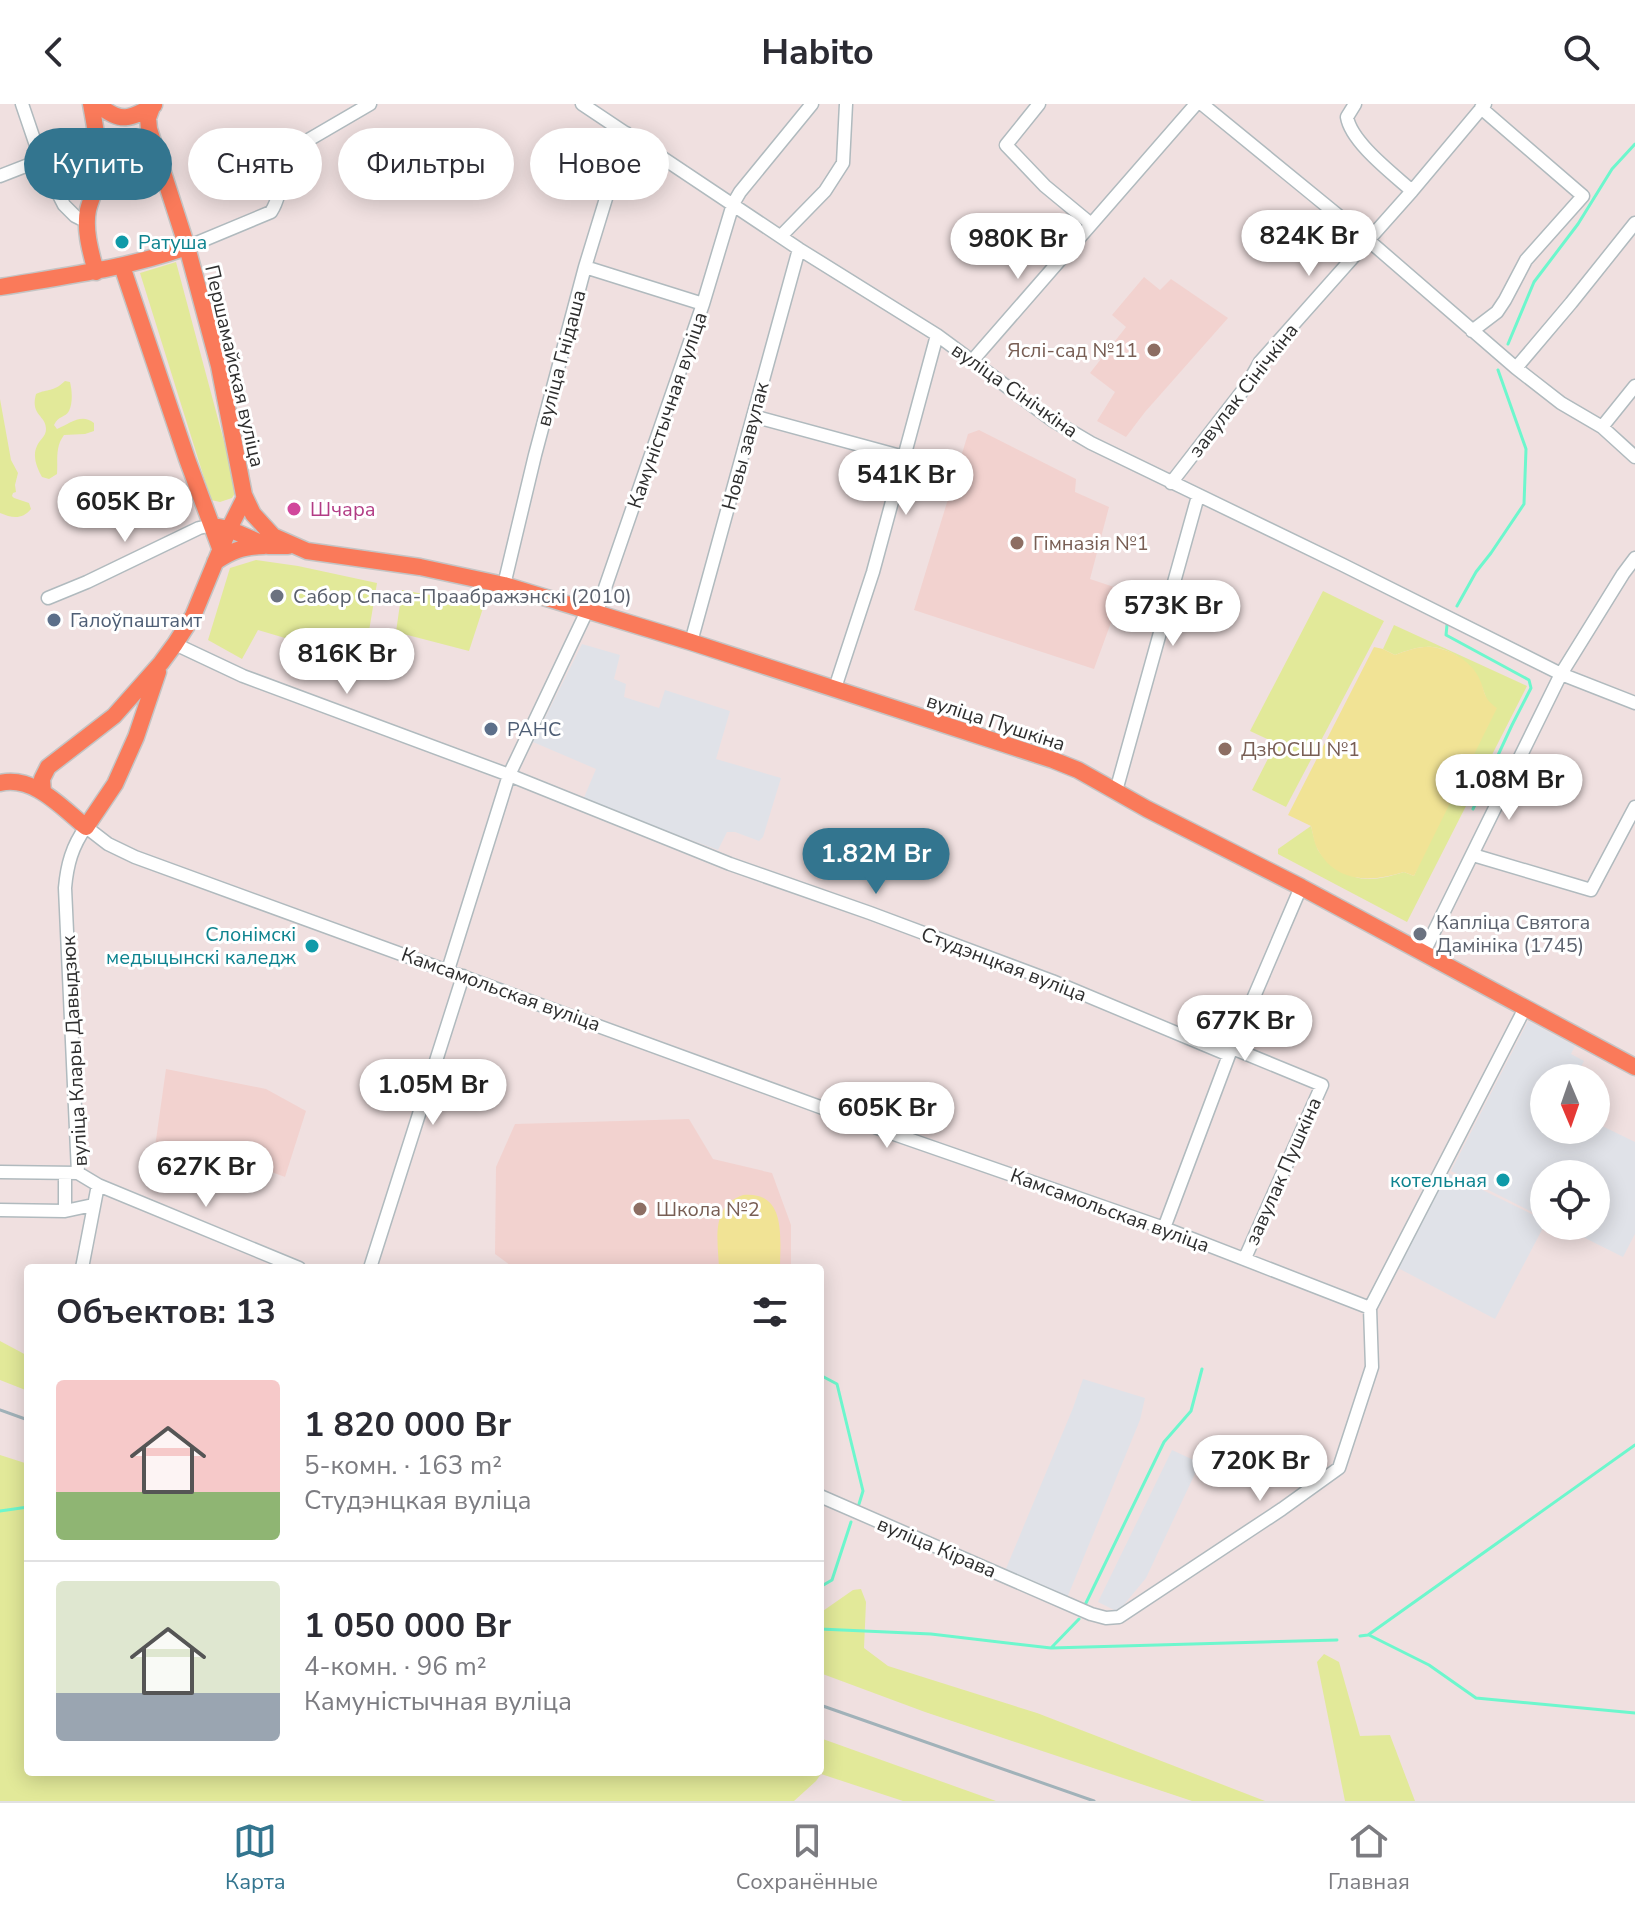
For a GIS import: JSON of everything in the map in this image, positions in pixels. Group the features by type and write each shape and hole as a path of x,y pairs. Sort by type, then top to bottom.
{"main road":[{"path":"91,104 98,174 87,222 96,272"},
{"path":"98,104 113,116 123,118 132,118 154,105"},
{"name":"Першамайская вуліца","path":"154,105 148,118 149,129 187,247 219,366 243,500"},
{"path":"0,287 96,272 187,247"},
{"path":"122,266 201,499 221,527"},
{"path":"201,499 220,509 234,508 243,500"},
{"path":"4,782 48,767 114,716 161,663 193,616 217,556 221,527 243,500"},
{"name":"вуліца Пушкіна","path":"243,500 271,541 326,555 420,567 504,585 835,688 1078,770 1635,1067"},
{"path":"221,527 253,528 271,541"},
{"path":"217,556 271,541"},
{"path":"4,782 27,785 43,792 86,827 115,784 136,737 161,663"},
{"path":"114,716 128,723 136,737"},
{"path":"43,792 42,779 48,767"}],"street":[{"path":"22,104 30,128"},
{"path":"187,247 271,212 278,202 286,153 370,104"},
{"name":"вуліца Сінічкіна","path":"582,104 618,128"},
{"name":"Камуністычная вуліца","path":"448,970 509,775 592,612 703,304 733,204 812,104"},
{"path":"781,236 825,191 843,163 846,104"},
{"path":"1039,104 1006,145 1045,186 1091,224"},
{"path":"972,361 1199,104 1367,239 1516,368 1561,403 1602,427 1635,457"},
{"path":"1355,104 1347,117 1348,126 1356,138 1412,191"},
{"path":"1472,331 1497,312 1526,260 1583,196 1483,106"},
{"name":"завулак Сінічкіна","path":"1171,483 1247,385 1260,362 1483,106"},
{"name":"вуліца Сінічкіна","path":"669,162 799,249 937,335 1052,420 1091,443 1561,674 1635,703"},
{"path":"0,176 24,167"},
{"path":"61,200 75,216 87,222"},
{"name":"вуліца Гнідаша","path":"504,585 535,455 606,200"},
{"path":"1516,368 1635,223"},
{"name":"Новы завулак","path":"691,642 799,249"},
{"path":"585,267 703,304"},
{"path":"835,688 873,572 937,335"},
{"path":"1602,427 1635,386"},
{"path":"753,416 904,457"},
{"path":"1116,791 1198,496"},
{"path":"48,598 199,528 221,527"},
{"path":"1424,952 1561,674 1635,558"},
{"name":"Студэнцкая вуліца","path":"175,644 243,676 509,775 730,864 1052,981 1231,1052"},
{"path":"1473,855 1591,890 1635,807"},
{"name":"Камсамольская вуліца","path":"86,827 108,844 135,857 894,1134 1164,1228 1370,1308"},
{"name":"вуліца Клары Давыдзюк","path":"83,1264 98,1185 72,1173 65,888 69,859 86,827"},
{"path":"1164,1228 1231,1052 1301,887"},
{"path":"371,1264 463,976"},
{"path":"1370,1308 1525,1008"},
{"name":"завулак Пушкіна","path":"1231,1052 1322,1085 1245,1258"},
{"path":"0,1172 72,1173 65,1211"},
{"path":"98,1185 289,1264"},
{"path":"0,1210 65,1211 93,1205"},
{"name":"вуліца Кірава","path":"824,1498 1091,1614 1119,1617 1339,1468 1372,1367 1370,1308"}],"shaded area":[{"name":"Яслі-сад №11","path":"1144,277 1160,290 1171,279 1228,318 1126,437 1097,421 1115,392 1090,373 1126,327 1112,315"},
{"name":"Гімназія №1","path":"979,430 1076,479 1075,492 1109,507 1090,579 1120,589 1094,669 914,610 968,434"},
{"path":"582,644 620,655 614,679 626,684 624,697 659,708 665,690 730,711 716,759 781,778 763,837 759,841 727,832 718,850 583,800 596,769 533,742"},
{"path":"1374,647 1395,655 1427,647 1452,653 1474,671 1487,697 1497,708 1414,876 1404,872 1380,878 1345,875 1326,861 1318,850 1311,826 1288,815"},
{"path":"1528,1021 1575,1046 1571,1054 1584,1061 1582,1064 1530,1064 1530,1144 1610,1144 1610,1130 1635,1142 1635,1234 1623,1257 1589,1240 1610,1240 1610,1160 1530,1160 1530,1211 1451,1171"},
{"path":"166,1069 266,1089 306,1111 285,1177 242,1161 155,1147"},
{"name":"Школа №2","path":"689,1119 713,1159 772,1173 791,1225 791,1264 509,1264 495,1254 496,1167 515,1124"},
{"path":"1446,1172 1530,1213 1530,1240 1537,1240 1495,1319 1398,1268"},
{"path":"743,1195 757,1196 767,1200 774,1208 780,1231 780,1264 719,1264 718,1226 725,1207"},
{"path":"1083,1379 1145,1398 1140,1420 1067,1598 1005,1571"},
{"path":"1172,1450 1200,1463 1146,1578 1118,1612 1098,1602"}],"green space":[{"path":"176,262 237,490 232,498 220,502 211,500 140,273"},
{"path":"65,381 71,385 70,408 54,425 57,429 85,419 94,423 94,431 64,435 58,449 57,474 49,479 42,477 36,462 36,450 46,429 35,407 36,394 54,389"},
{"path":"0,399 11,460 18,473 16,492 12,496 29,503 31,509 28,513 13,517 0,513"},
{"path":"256,560 377,583 367,643 312,646 258,630 242,659 208,640 230,568"},
{"path":"402,590 484,605 469,651 396,632"},
{"path":"1323,591 1384,621 1286,807 1252,790 1276,743 1250,731"},
{"path":"1394,625 1527,686 1407,922 1278,854 1278,849 1311,826 1320,853 1345,873 1369,879 1404,872 1414,876 1487,701 1474,673 1452,653 1427,647 1395,655 1383,649"},
{"path":"0,1341 24,1354 24,1389 0,1380"},
{"path":"0,1455 24,1463 24,1776 820,1776 794,1801 0,1801"},
{"path":"861,1589 866,1602 864,1648 888,1666 1037,1713 1265,1801 1192,1801 925,1712 824,1674 824,1610 853,1590"},
{"path":"1324,1654 1339,1662 1360,1736 1390,1735 1415,1801 1345,1801 1317,1662"},
{"path":"824,1739 996,1801 903,1801 824,1775"}],"waterway":[{"path":"1508,344 1534,282 1578,224 1612,169 1635,144"},
{"path":"1457,606 1476,572 1524,504 1526,449 1498,370"},
{"path":"1447,625 1446,635 1529,680 1531,688 1473,809"},
{"path":"1085,1605 1164,1442 1191,1411 1202,1369"},
{"path":"824,1377 837,1384 863,1491 859,1504"},
{"path":"1360,1636 1368,1635 1635,1445"},
{"path":"0,1511 24,1508"},
{"path":"824,1585 832,1580 851,1522"},
{"path":"1051,1648 1079,1619"},
{"path":"824,1629 931,1634 1051,1648 1337,1640"},
{"path":"1369,1635 1429,1665 1476,1698 1635,1713"}],"railway":[{"path":"0,1410 24,1419"},
{"path":"824,1706 1094,1801"}],"place":[{"name":"Ратуша","path":"122,242"},
{"name":"Яслі-сад №11","path":"1154,350"},
{"name":"Шчара","path":"294,509"},
{"name":"Гімназія №1","path":"1017,543"},
{"name":"Сабор Спаса-Праабражэнскі (2010)","path":"277,596"},
{"name":"Галоўпаштамт","path":"54,620"},
{"name":"РАНС","path":"491,729"},
{"name":"ДзЮСШ №1","path":"1225,749"},
{"name":"Капліца Святога Дамініка (1745)","path":"1420,934"},
{"name":"Слонімскі медыцынскі каледж","path":"312,946"},
{"name":"котельная","path":"1503,1180"},
{"name":"Школа №2","path":"640,1209"}]}
